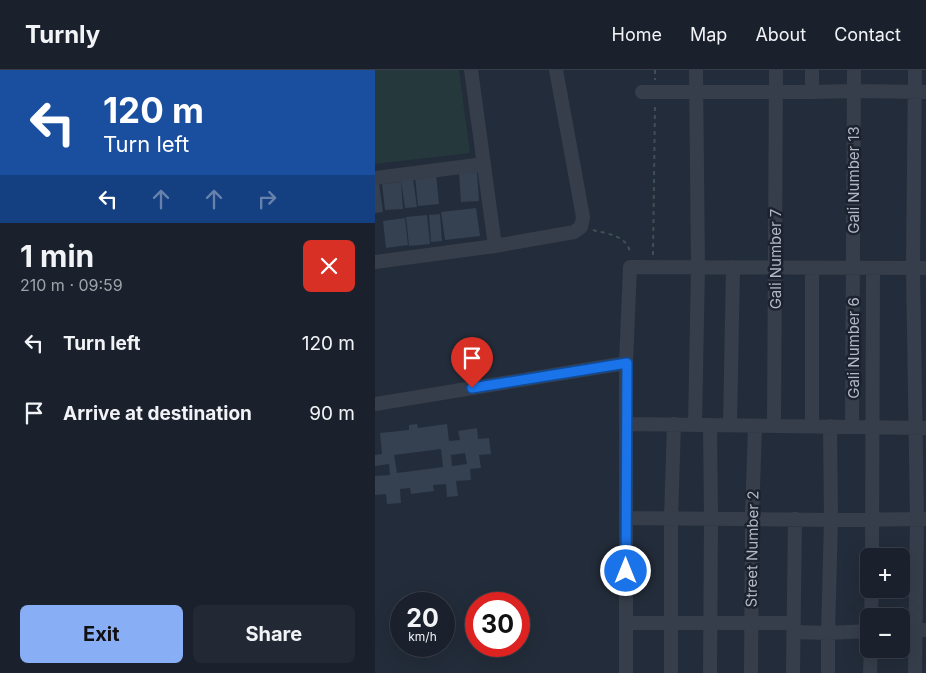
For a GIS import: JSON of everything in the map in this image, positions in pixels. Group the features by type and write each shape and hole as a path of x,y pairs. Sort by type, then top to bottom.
{"street":[{"path":"471,70 495,246"},
{"path":"375,262 495,246 574,232 581,226 583,216 556,70"},
{"path":"695,425 698,267 697,70"},
{"name":"Gali Number 7","path":"775,426 776,70"},
{"path":"812,70 812,92"},
{"name":"Gali Number 13","path":"853,269 854,70"},
{"path":"915,70 921,92 919,268 921,630 915,673"},
{"path":"649,92 921,92"},
{"path":"375,178 484,164"},
{"path":"626,673 626,424 630,267 919,268"},
{"path":"730,425 733,267"},
{"path":"812,268 812,426"},
{"name":"Gali Number 6","path":"852,427 853,269"},
{"path":"872,548 873,269"},
{"path":"375,404 627,363"},
{"path":"626,424 920,428"},
{"path":"671,673 671,519 674,424"},
{"path":"710,425 710,673"},
{"name":"Street Number 2","path":"751,673 752,518 755,426"},
{"path":"828,673 831,520 830,426"},
{"path":"626,518 921,519"},
{"path":"793,673 795,519"},
{"path":"626,623 751,623 829,633 860,631"},
{"path":"871,658 871,673"}],"path":[{"path":"653,266 649,92 655,70"},
{"path":"581,226 615,236 625,241 629,249 630,267"}],"shaded area":[{"path":"375,70 459,70 470,153 375,164"}],"building":[{"path":"477,172 479,201 461,202 459,173"},
{"path":"436,174 439,204 418,206 415,176"},
{"path":"413,179 417,207 405,208 401,180"},
{"path":"401,182 403,209 385,210 382,184"},
{"path":"379,183 383,212 375,213 375,184"},
{"path":"476,208 480,236 445,240 441,212"},
{"path":"440,214 442,241 431,242 429,215"},
{"path":"427,215 430,244 409,246 406,217"},
{"path":"405,218 408,245 386,248 383,221"},
{"path":"417,424 418,428 447,424 449,441 460,440 458,431 477,428 478,439 489,438 491,454 479,455 481,468 470,469 471,480 456,481 458,496 447,497 446,484 433,485 434,491 411,494 410,488 400,489 401,503 387,504 386,494 375,495 375,476 390,475 389,464 375,466 375,455 382,454 380,433 409,430 409,425","holes":["441,449 443,467 397,473 394,455","465,453 467,464 452,466 451,455"]}],"route":[{"path":"472,388 627,363 626,571"}]}
